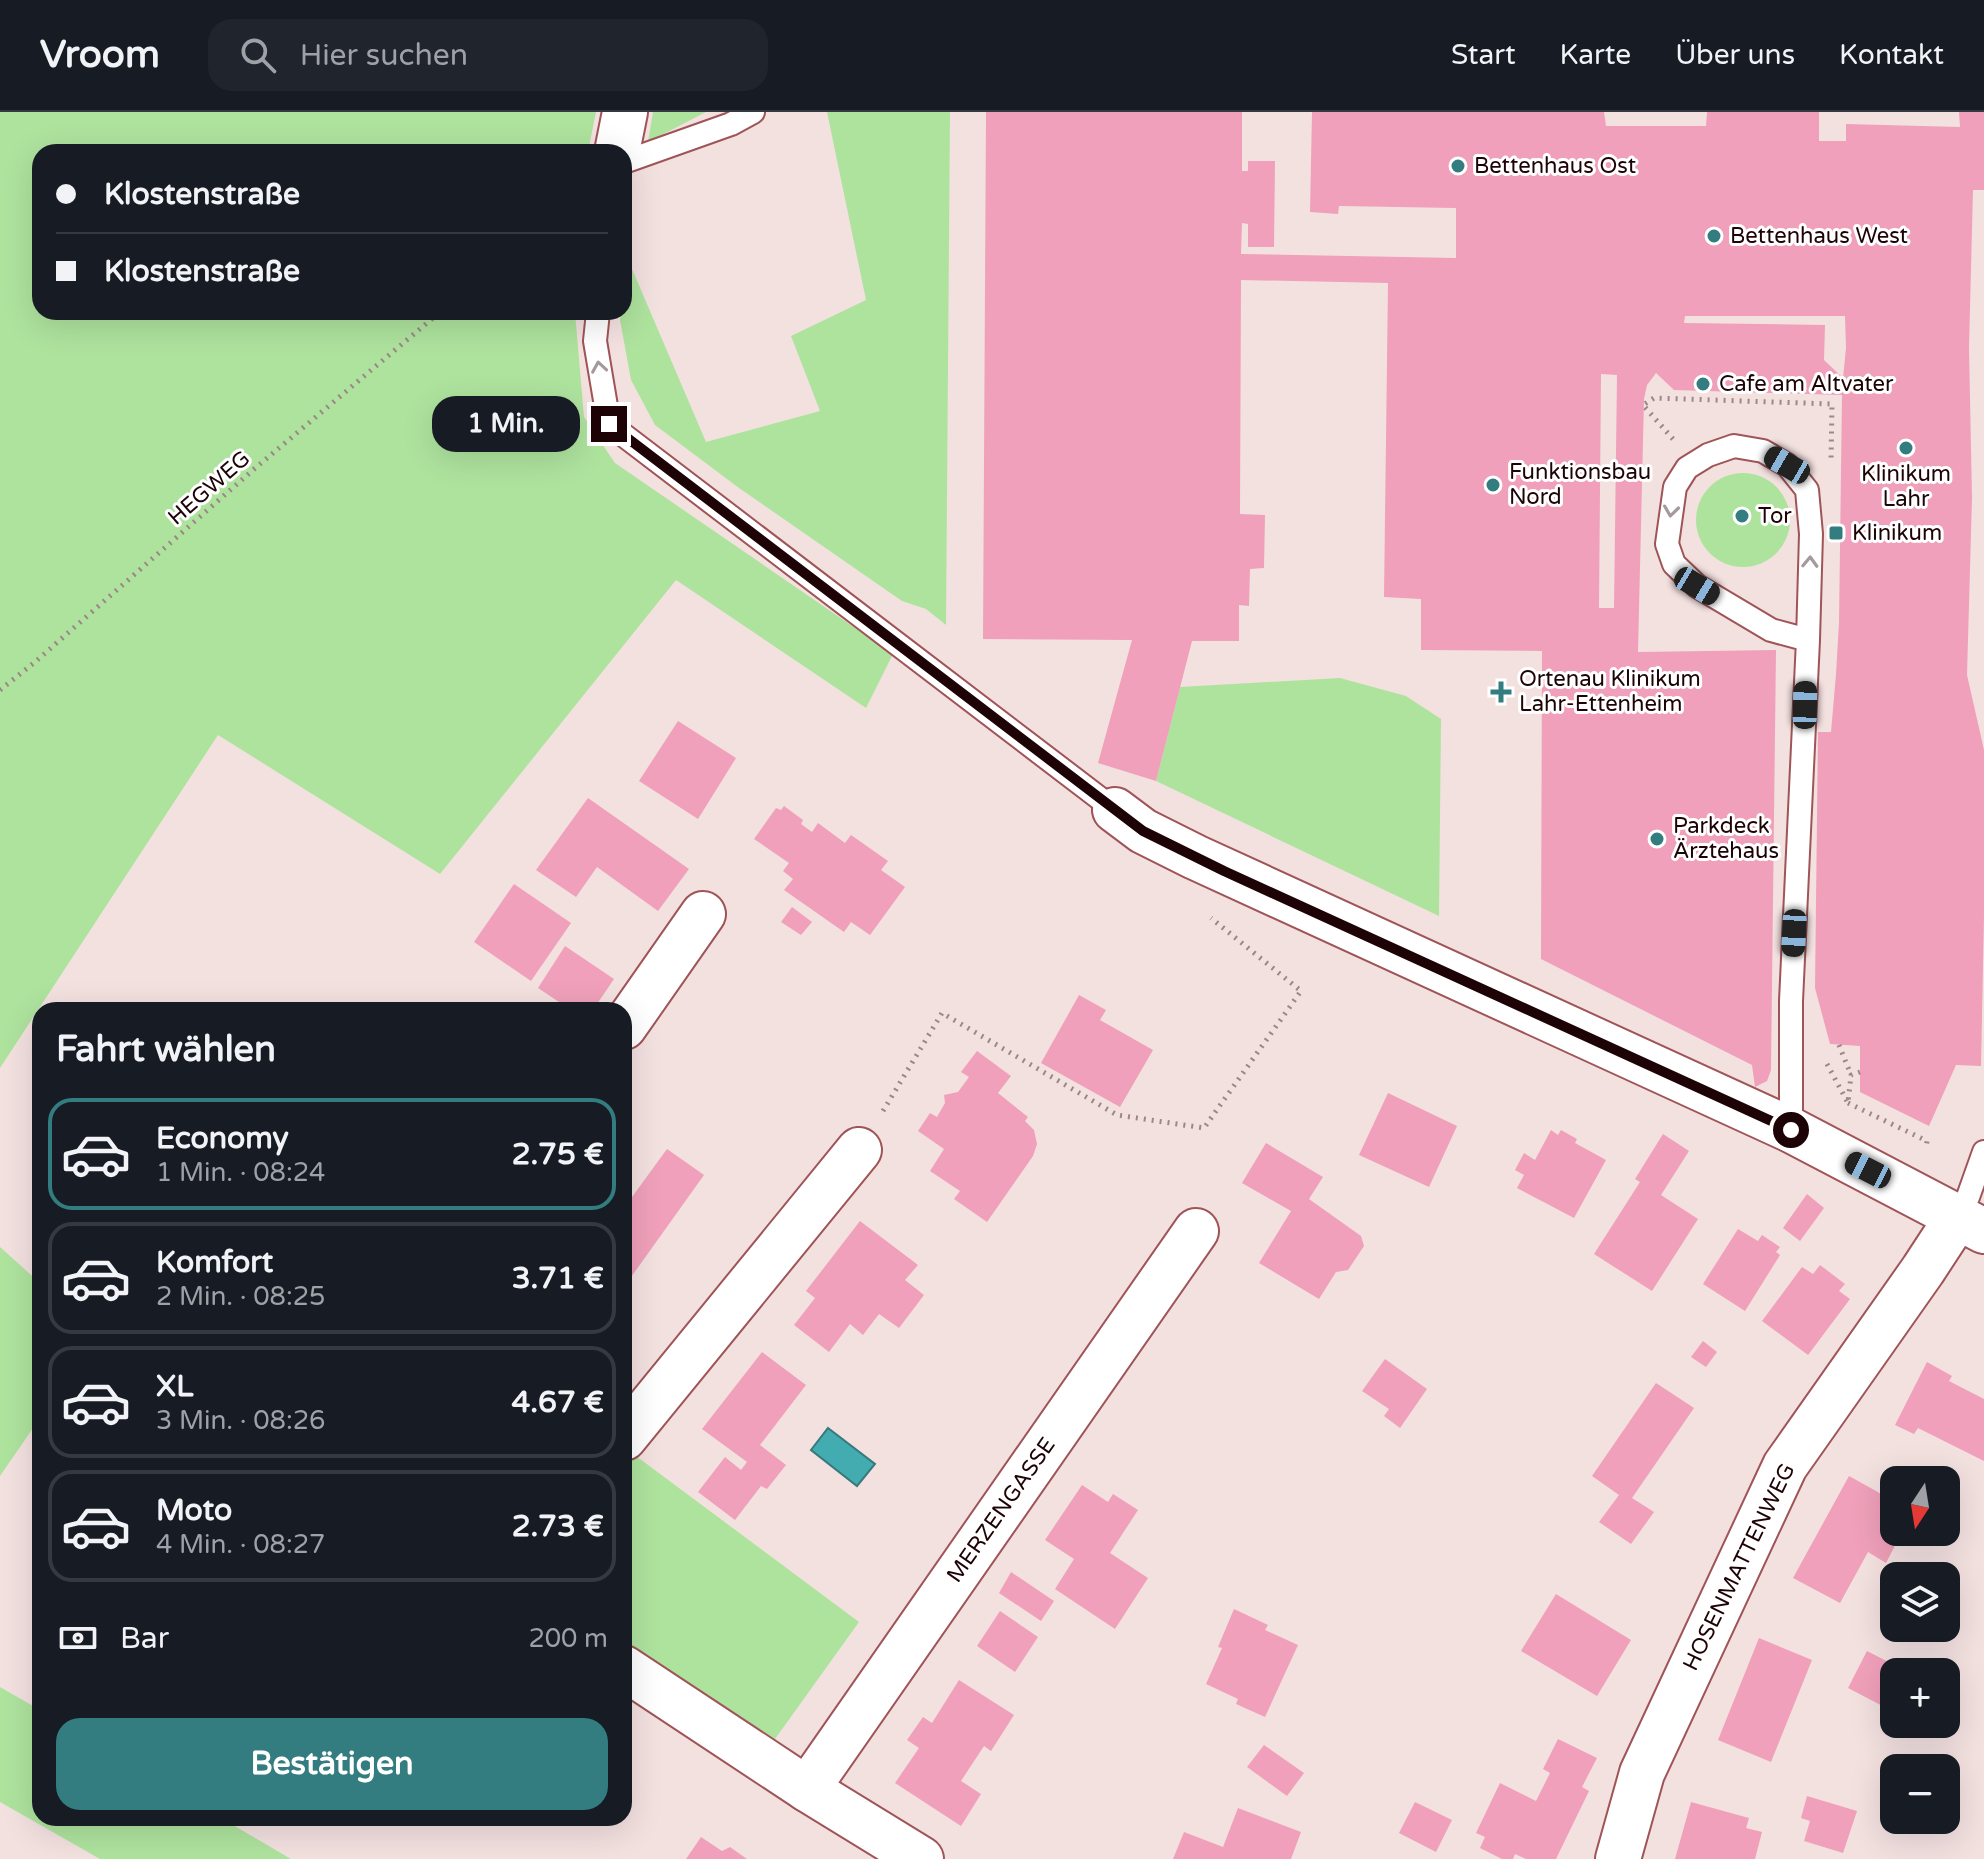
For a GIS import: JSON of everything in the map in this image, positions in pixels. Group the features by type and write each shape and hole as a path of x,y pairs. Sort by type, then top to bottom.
{"street":[{"path":"619,144 625,112"},
{"path":"1115,810 1143,831 1195,857 1791,1130 1970,1224"},
{"path":"632,1016 703,914"},
{"path":"632,1428 859,1150"},
{"name":"HOSENMATTENWEG","path":"1618,1859 1642,1773 1785,1466 1923,1270 1970,1224"},
{"name":"MERZENGASSE","path":"807,1789 1196,1231"},
{"path":"632,1673 807,1789 921,1859"}],"lane":[{"path":"632,159 731,124 753,112"},
{"path":"597,320 595,341 609,424 1115,810"},
{"path":"1791,1130 1791,1001 1808,640 1811,534 1807,490 1787,465 1763,451 1734,446 1708,455 1687,468 1675,487 1667,544 1674,564 1697,586 1771,630 1808,640"},
{"path":"1970,1224 1968,1197 1984,1152"}],"path":[{"name":"HEGWEG","path":"0,690 431,320"},
{"path":"859,1150 942,1013 1117,1115 1204,1128 1301,991 1202,911"},
{"path":"1839,1045 1851,1075"},
{"path":"1848,1103 1927,1141"}],"green space":[{"path":"0,112 596,112 590,144 32,144 32,320 576,320 584,417 615,463 893,654 866,708 676,580 440,874 218,735 43,1002 32,1002 32,1019 0,1068"},
{"path":"653,112 706,112 648,142"},
{"path":"827,112 950,112 946,625 926,609 902,601 739,488 655,425 631,380 620,320 632,320 632,269 706,442 820,411 791,336 866,300"},
{"path":"1743,473 1761,476 1776,487 1787,502 1790,520 1787,538 1776,553 1761,564 1743,567 1725,564 1710,553 1699,538 1696,520 1699,502 1710,487 1725,476"},
{"path":"1340,678 1406,696 1441,719 1439,916 1156,781 1180,687"},
{"path":"0,1247 32,1276 32,1430 0,1476"},
{"path":"636,1456 859,1622 775,1739 632,1647 632,1460"},
{"path":"0,1687 32,1705 32,1820 0,1802"},
{"path":"42,1826 235,1826 291,1859 100,1859"}],"water":[{"path":"828,1428 875,1464 857,1486 811,1450"}],"building":[{"path":"986,112 1242,112 1242,171 1248,171 1248,161 1275,161 1274,247 1248,247 1248,224 1242,223 1241,254 1456,258 1456,208 1339,206 1338,214 1310,212 1312,112 1604,112 1606,126 1706,126 1707,112 1819,112 1819,141 1846,141 1846,124 1960,127 1959,112 1984,112 1984,190 1973,190 1969,348 1972,498 1967,675 1984,750 1981,1066 1956,1065 1929,1126 1860,1092 1860,1046 1830,1044 1815,988 1818,732 1831,732 1836,674 1842,395 1674,390 1656,373 1647,385 1644,399 1638,652 1776,650 1771,1070 1767,1081 1755,1087 1752,1065 1541,959 1542,651 1421,650 1421,599 1384,597 1388,283 1241,280 1240,514 1265,515 1264,568 1250,569 1249,606 1239,605 1239,641 1192,641 1156,781 1098,763 1132,640 983,639","holes":["1685,316 1845,316 1843,378 1824,360 1825,325 1684,323","1601,374 1617,375 1614,608 1599,608"]},
{"path":"678,721 736,758 698,819 639,781"},
{"path":"588,798 689,869 658,911 597,867 576,897 536,870"},
{"path":"784,806 803,820 801,824 812,832 818,823 845,843 851,835 888,861 881,870 905,887 870,935 851,922 844,932 784,890 793,879 783,871 789,863 754,839 776,808 781,810"},
{"path":"514,884 571,923 531,981 474,942"},
{"path":"792,907 812,922 801,935 781,922"},
{"path":"565,946 614,979 598,1002 559,1002 538,988"},
{"path":"1079,995 1106,1010 1100,1020 1153,1050 1120,1107 1041,1063"},
{"path":"977,1051 1011,1076 998,1093 1028,1117 1025,1121 1034,1130 1037,1144 1033,1156 987,1222 954,1199 960,1191 930,1171 944,1149 918,1131 930,1113 937,1117 945,1103 944,1095 958,1092 969,1077 961,1072"},
{"path":"1388,1093 1457,1126 1429,1187 1359,1155"},
{"path":"1551,1130 1558,1135 1561,1130 1577,1139 1575,1143 1606,1160 1574,1218 1517,1188 1524,1175 1515,1170 1524,1153 1535,1160"},
{"path":"1663,1134 1689,1151 1661,1195 1698,1219 1652,1291 1594,1254 1640,1182 1635,1179"},
{"path":"1266,1143 1323,1177 1309,1199 1361,1236 1364,1246 1348,1270 1336,1272 1319,1299 1259,1263 1291,1211 1242,1183"},
{"path":"667,1149 704,1175 632,1276 632,1197"},
{"path":"1807,1194 1824,1208 1800,1241 1783,1228"},
{"path":"860,1221 918,1265 905,1280 924,1295 899,1328 879,1314 863,1335 850,1324 829,1352 794,1325 815,1298 806,1291"},
{"path":"1738,1229 1758,1241 1762,1235 1780,1247 1776,1252 1780,1255 1745,1311 1703,1284"},
{"path":"1820,1265 1845,1284 1839,1291 1850,1299 1808,1355 1762,1321 1802,1267 1813,1274"},
{"path":"1703,1341 1717,1352 1706,1367 1691,1357"},
{"path":"762,1352 806,1385 760,1445 786,1465 767,1489 761,1486 735,1520 698,1492 725,1457 741,1470 747,1462 702,1429"},
{"path":"1385,1359 1427,1389 1400,1428 1384,1416 1389,1409 1362,1391"},
{"path":"1927,1362 1952,1376 1949,1381 1984,1399 1984,1461 1918,1428 1914,1434 1895,1425"},
{"path":"1656,1383 1694,1408 1632,1498 1654,1512 1631,1544 1599,1522 1619,1495 1592,1476"},
{"path":"1849,1476 1880,1493 1880,1546 1895,1546 1887,1562 1868,1552 1840,1603 1793,1578"},
{"path":"1082,1485 1108,1502 1113,1494 1138,1510 1110,1553 1148,1578 1115,1629 1055,1589 1074,1559 1045,1540"},
{"path":"1011,1572 1054,1601 1041,1621 999,1593"},
{"path":"1556,1594 1631,1640 1597,1696 1521,1651"},
{"path":"1234,1609 1268,1625 1265,1630 1298,1645 1265,1717 1236,1704 1238,1699 1206,1684"},
{"path":"1000,1611 1038,1637 1015,1672 977,1646"},
{"path":"1759,1638 1812,1660 1771,1762 1718,1740"},
{"path":"1867,1651 1881,1658 1880,1705 1848,1688"},
{"path":"959,1680 1014,1715 991,1751 984,1746 961,1781 981,1794 961,1826 895,1783 919,1748 907,1740 923,1717 932,1723"},
{"path":"1558,1739 1597,1758 1582,1787 1589,1791 1556,1859 1526,1859 1515,1854 1513,1859 1502,1859 1480,1848 1485,1837 1476,1833 1500,1783 1536,1801 1550,1773 1543,1769"},
{"path":"1264,1745 1304,1773 1287,1796 1247,1767"},
{"path":"1807,1796 1857,1811 1843,1853 1804,1841 1810,1821 1801,1818"},
{"path":"1415,1802 1452,1820 1436,1852 1399,1833"},
{"path":"1691,1802 1749,1818 1746,1828 1762,1832 1755,1859 1675,1859"},
{"path":"1238,1808 1301,1832 1291,1859 1173,1859 1184,1832 1223,1847"},
{"path":"701,1837 722,1851 730,1847 747,1859 686,1859"}],"place":[{"name":"Bettenhaus Ost","path":"1458,166"},
{"name":"Bettenhaus West","path":"1714,236"},
{"name":"Cafe am Altvater","path":"1703,384"},
{"name":"Klinikum Lahr","path":"1906,448"},
{"name":"Funktionsbau Nord","path":"1493,485"},
{"name":"Tor","path":"1742,516"},
{"name":"Klinikum","path":"1836,533"},
{"name":"Ortenau Klinikum Lahr-Ettenheim","path":"1501,692"},
{"name":"Parkdeck Ärztehaus","path":"1657,839"}],"route":[{"path":"609,424 1143,831 1484,991 1791,1130"}]}
